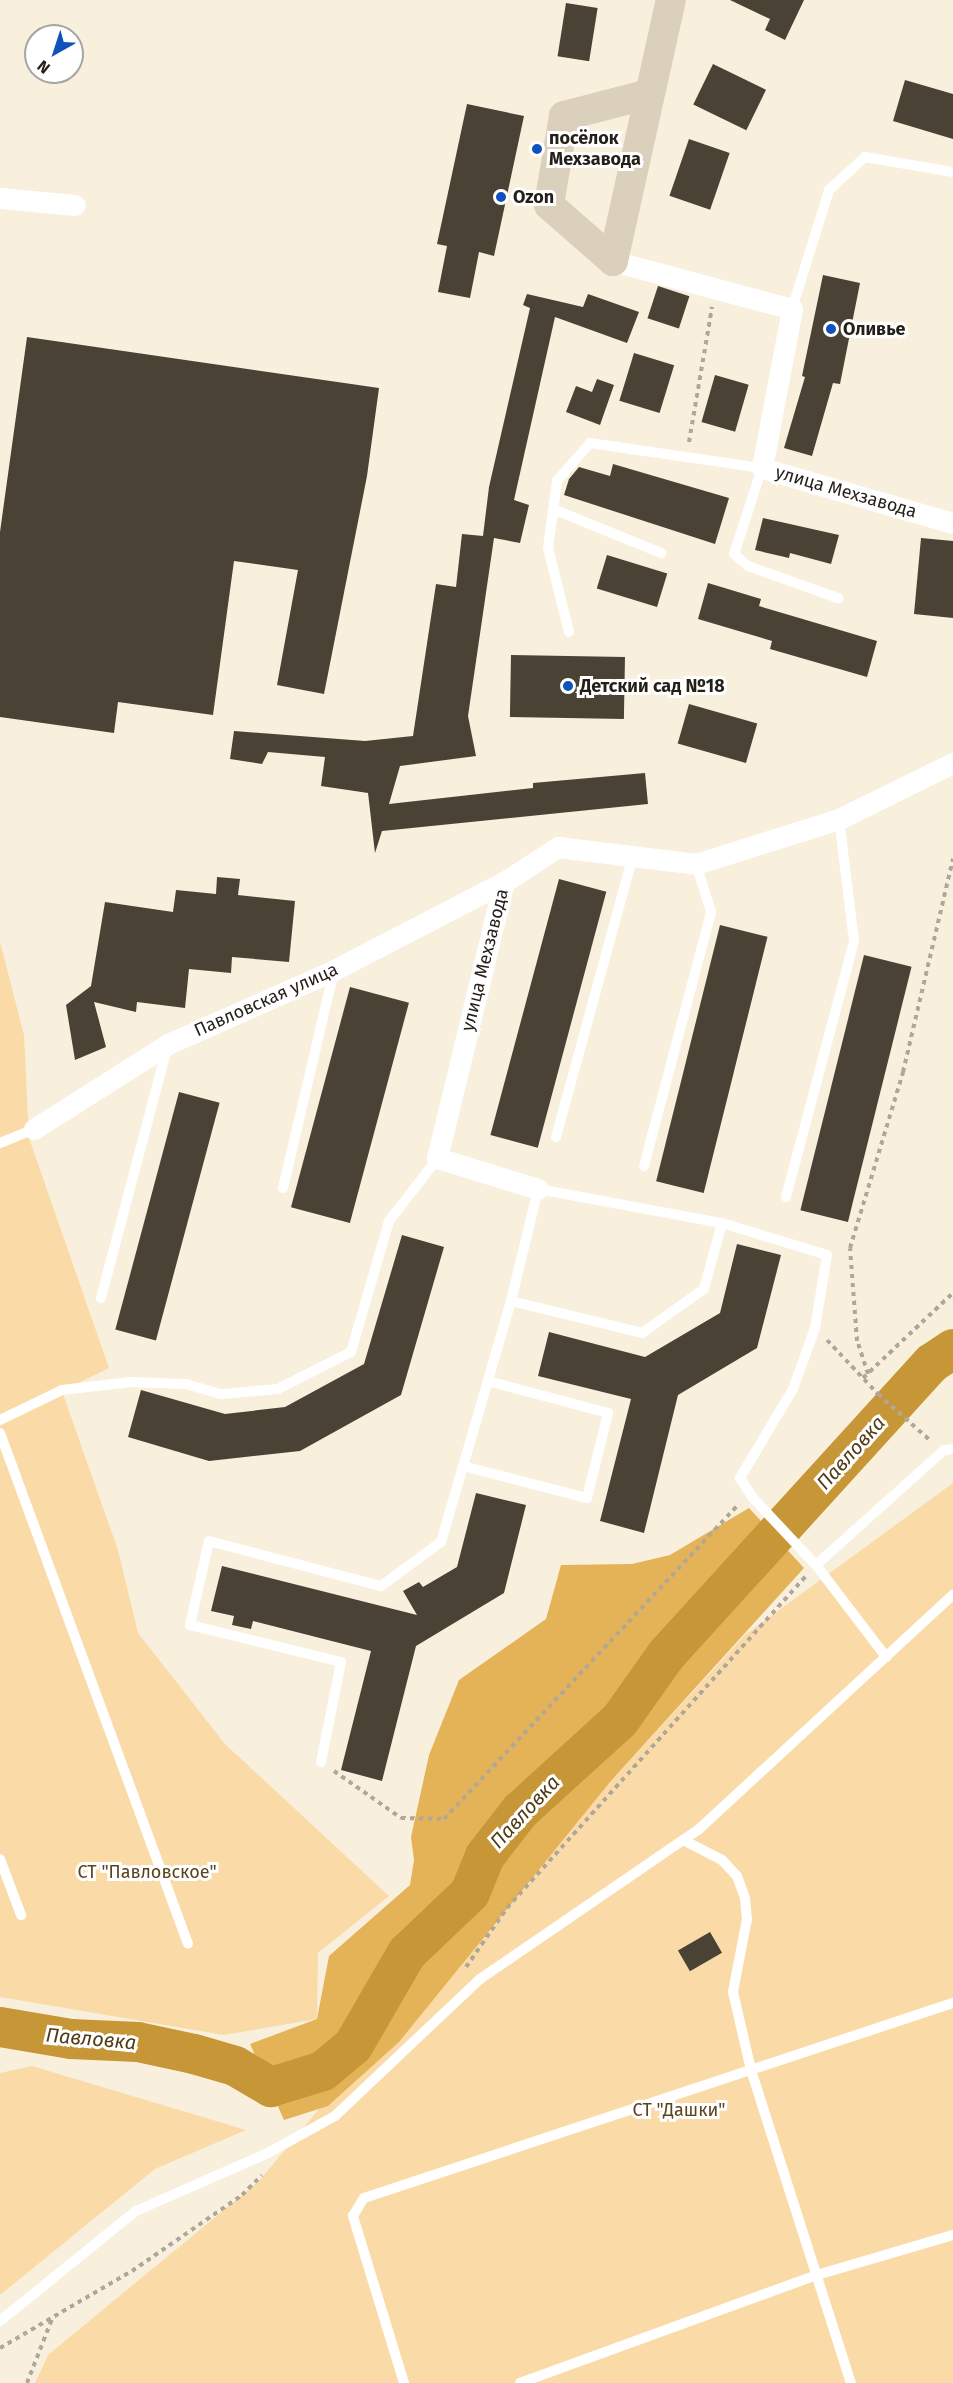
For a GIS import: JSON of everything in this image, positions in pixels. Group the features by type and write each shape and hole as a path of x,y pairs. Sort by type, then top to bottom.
{"street":[{"path":"613,261 671,0"},
{"path":"649,94 564,116 549,205 613,261 792,309"},
{"path":"0,198 75,205"},
{"name":"улица Мехзавода","path":"792,309 762,468 953,523"},
{"name":"улица Мехзавода","path":"438,1158 504,882 558,847 696,864 839,819 953,763"},
{"name":"Павловская улица","path":"34,1129 168,1044 334,970 504,882"},
{"path":"438,1158 538,1189"}],"lane":[{"path":"792,309 829,190 865,157 953,172"},
{"path":"569,632 548,548 557,481 590,443 762,468 734,554 747,566 838,598"},
{"path":"553,509 661,553"},
{"path":"786,1197 854,941 839,819"},
{"path":"556,1137 633,856"},
{"path":"644,1166 711,912 696,864"},
{"path":"283,1188 334,970"},
{"path":"101,1298 168,1044"},
{"path":"0,1143 34,1129"},
{"path":"0,1420 62,1390 131,1382 186,1384 222,1394 278,1389 351,1352 388,1221 438,1158"},
{"path":"321,1762 341,1662 190,1625 209,1541 381,1586 441,1542 511,1301 538,1189 722,1223 827,1254 815,1328 793,1389 740,1478 752,1495 816,1565 886,1657"},
{"path":"511,1301 642,1333 704,1289 722,1223"},
{"path":"463,1466 587,1498 608,1413 488,1381"},
{"path":"0,1433 188,1944"},
{"path":"816,1565 944,1450 953,1449"},
{"path":"0,2321 136,2211 266,2154 335,2116 480,1979 683,1840 953,1595"},
{"path":"683,1840 722,1860 737,1876 745,1898 747,1920 733,1992 751,2070 851,2383"},
{"path":"0,1859 21,1916"},
{"path":"404,2383 353,2216 364,2198 953,2003"},
{"path":"520,2383 817,2275 953,2235"}],"path":[{"path":"686,457 715,288"},
{"path":"868,1374 856,1341 850,1248 903,1072 953,859"},
{"path":"863,1378 953,1293"},
{"path":"815,1328 878,1394 917,1430"},
{"path":"321,1762 401,1818 444,1819 752,1495"},
{"path":"462,1973 507,1908 816,1565"},
{"path":"0,2348 132,2271 242,2195 266,2172"},
{"path":"27,2383 52,2318"}],"green space":[{"name":"СТ \"Павловское\"","path":"0,942 24,1035 29,1138 109,1368 62,1391 118,1550 138,1633 225,1744 389,1896 318,1953 317,2019 224,2035 0,1997"},
{"name":"СТ \"Дашки\"","path":"953,1483 953,2383 35,2383 48,2355 259,2181 409,2001 745,1635"},
{"path":"32,2066 246,2130 155,2169 0,2295 0,2073"}],"shaded area":[{"path":"749,1508 804,1568 610,1782 399,2042 328,2106 284,2120 250,2044 317,2019 329,1956 410,1885 414,1860 411,1837 429,1755 459,1680 546,1619 561,1565 632,1564 670,1555"}],"building":[{"path":"730,0 804,0 785,40 765,30 770,19"},
{"path":"566,3 598,8 589,61 558,56"},
{"path":"713,64 766,90 746,130 693,104"},
{"path":"905,80 953,94 953,139 893,121"},
{"path":"467,104 524,116 494,256 479,252 470,298 438,292 447,246 437,244"},
{"path":"689,139 730,153 710,210 669,196"},
{"name":"Оливье","path":"823,275 860,283 840,384 833,383 812,456 784,448 805,377 802,376"},
{"path":"658,286 689,296 679,329 647,318"},
{"path":"527,294 583,307 588,294 639,312 627,343 555,317 514,500 529,505 520,543 494,538 468,716 476,756 400,766 389,804 533,788 533,783 645,773 648,804 382,831 375,853 368,793 321,786 325,757 268,752 262,764 230,759 234,731 365,741 413,736 436,584 456,587 462,534 483,536 489,487 530,308 523,305"},
{"path":"27,337 379,388 367,476 324,694 277,685 298,570 234,561 213,715 118,702 114,733 0,717 0,532"},
{"path":"634,353 674,365 660,413 619,401"},
{"path":"715,375 749,385 735,432 701,422"},
{"path":"597,379 614,385 600,425 566,412 576,386 592,392"},
{"path":"613,464 729,498 715,544 564,495 569,479 579,467 610,476"},
{"path":"763,518 839,535 831,564 790,553 789,558 755,550"},
{"path":"921,538 953,541 953,618 914,614"},
{"path":"607,555 667,573 657,607 597,588"},
{"path":"708,583 761,599 759,606 877,641 867,677 770,649 772,641 698,619"},
{"name":"Детский сад №18","path":"511,655 625,657 624,719 510,717"},
{"path":"689,704 757,724 746,763 678,743"},
{"path":"217,877 240,879 238,895 295,901 289,962 232,957 231,973 189,969 185,1008 137,1002 136,1012 94,1002 106,1047 75,1060 66,1005 91,986 105,902 173,912 176,890 216,894"},
{"path":"559,879 606,892 538,1148 490,1135"},
{"path":"720,925 768,937 704,1193 656,1181"},
{"path":"864,955 912,967 848,1222 800,1210"},
{"path":"350,987 409,1003 350,1223 291,1207"},
{"path":"179,1092 220,1103 156,1340 115,1330"},
{"path":"402,1235 444,1247 401,1395 300,1451 209,1461 128,1437 141,1390 225,1414 285,1407 364,1364"},
{"path":"737,1244 781,1255 757,1348 678,1395 644,1533 600,1521 631,1399 538,1376 549,1332 645,1357 720,1313"},
{"path":"476,1493 526,1505 504,1593 416,1646 382,1781 341,1770 371,1651 253,1621 251,1629 232,1625 234,1616 211,1611 222,1566 417,1615 403,1591 419,1582 423,1587 457,1567"},
{"path":"710,1932 722,1953 690,1971 678,1950"}],"waterway":[{"name":"Павловка","path":"0,2027 71,2039 138,2042 194,2054 235,2066 271,2087 323,2071 353,2046 407,1953 470,1893 485,1856 520,1811 620,1720 666,1655 932,1363 953,1349"}],"place":[{"name":"посёлок Мехзавода","path":"537,149"},
{"name":"Ozon","path":"501,197"},
{"name":"Оливье","path":"831,329"},
{"name":"Детский сад №18","path":"568,686"}]}
